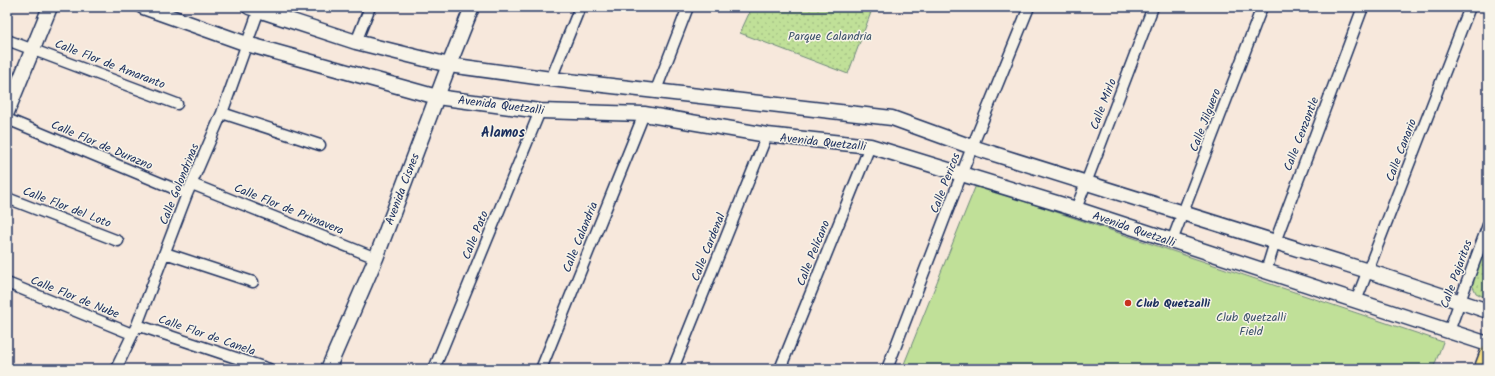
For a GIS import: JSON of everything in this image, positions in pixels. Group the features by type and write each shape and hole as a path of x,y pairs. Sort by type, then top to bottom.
{"main road":[{"path":"7,112 50,7"},
{"name":"Avenida Quetzalli","path":"143,7 247,44 437,97 540,111 644,114 767,135 870,146 1076,209 1488,344"},
{"name":"Avenida Cisnes","path":"328,369 376,258 472,7"},
{"path":"256,8 356,42 449,65 551,79 892,118 972,147 1368,271 1488,311"},
{"path":"1482,369 1488,353"}],"street":[{"path":"356,42 370,7"},
{"path":"551,79 580,7"},
{"path":"656,90 688,7"},
{"name":"Calle Pericos","path":"887,369 972,147 1029,7"},
{"name":"Calle Mirlo","path":"1076,209 1154,7"},
{"name":"Calle Jilguero","path":"1172,241 1262,7"},
{"name":"Calle Cenzontle","path":"1266,271 1275,242 1363,7"},
{"name":"Calle Canario","path":"1356,301 1470,7"},
{"name":"Calle Golondrinas","path":"116,369 137,325 187,194 222,113 247,44 256,8"},
{"name":"Calle Flor de Amaranto","path":"7,40 32,48 177,104"},
{"name":"Calle Pato","path":"434,369 540,111"},
{"path":"222,113 320,145"},
{"name":"Calle Calandria","path":"541,369 644,114"},
{"name":"Calle Flor de Durazno","path":"7,119 187,194"},
{"name":"Calle Cardenal","path":"673,369 767,135"},
{"name":"Calle Pelícano","path":"780,369 870,146"},
{"name":"Calle Flor de Primavera","path":"192,184 376,258"},
{"name":"Calle Flor del Loto","path":"7,198 118,240"},
{"name":"Calle Pajaritos","path":"1449,331 1458,302 1488,225"},
{"path":"165,253 252,282"},
{"name":"Calle Flor de Nube","path":"7,283 132,334"},
{"name":"Calle Flor de Canela","path":"137,325 269,369"}],"green space":[{"name":"Parque Calandria","path":"752,7 873,7 848,74 740,33"},
{"name":"Club Quetzalli","path":"976,185 1443,342 1433,369 902,369"},
{"path":"1488,225 1488,299 1476,293 1471,282"}],"place":[{"name":"Club Quetzalli","path":"1128,303"}],"district":[{"name":"Alamos","path":"503,132"}],"park label":[{"name":"Club Quetzalli Field","path":"1251,324"}]}
